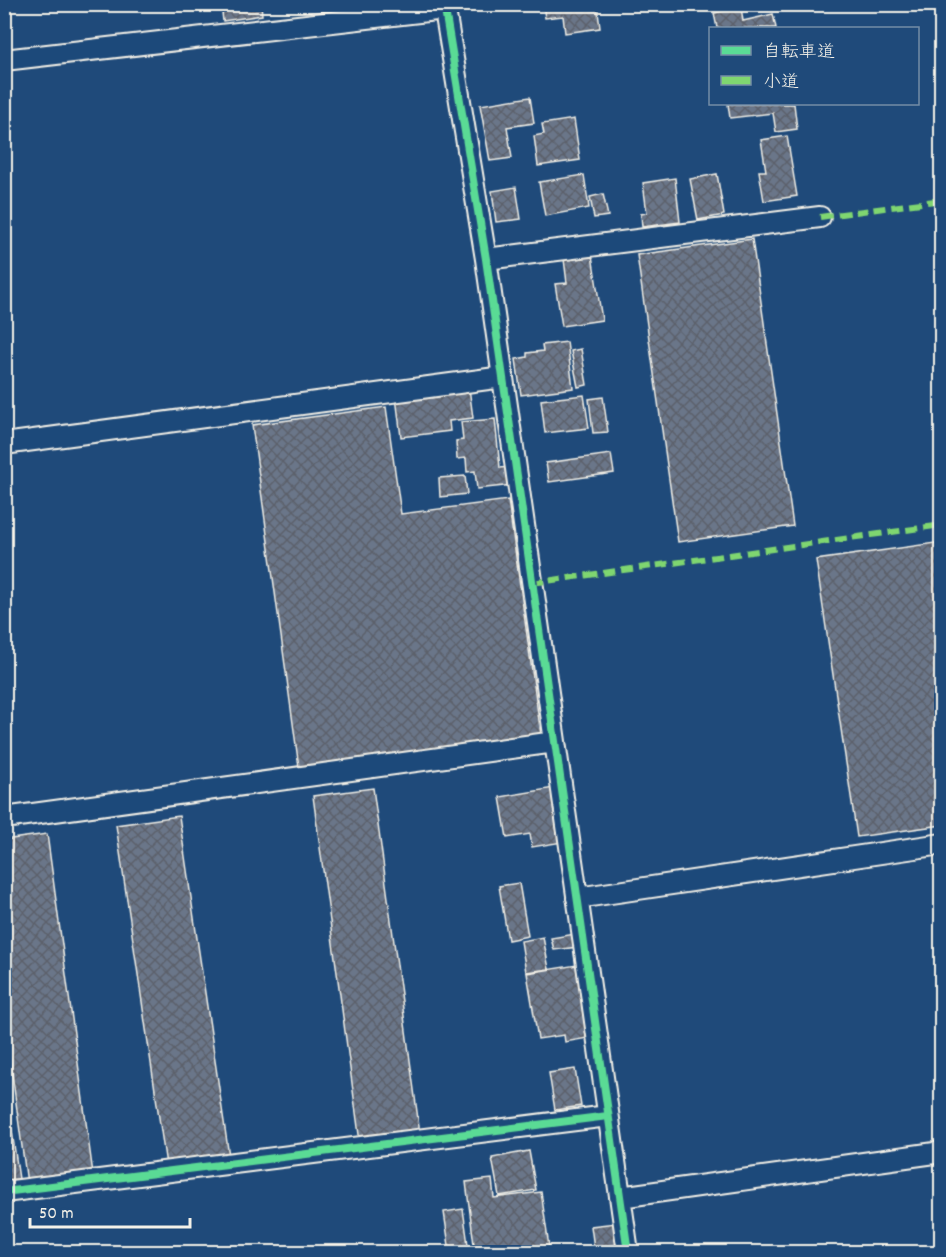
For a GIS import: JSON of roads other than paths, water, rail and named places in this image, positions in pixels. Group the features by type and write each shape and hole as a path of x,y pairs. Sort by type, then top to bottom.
{"street":[{"path":"4,60 445,7 486,259 627,1252"},
{"path":"486,259 820,218"},
{"path":"4,444 503,377"},
{"path":"4,818 555,742"},
{"path":"577,898 942,844"},
{"path":"4,1192 608,1116"},
{"path":"620,1197 942,1152"}]}
